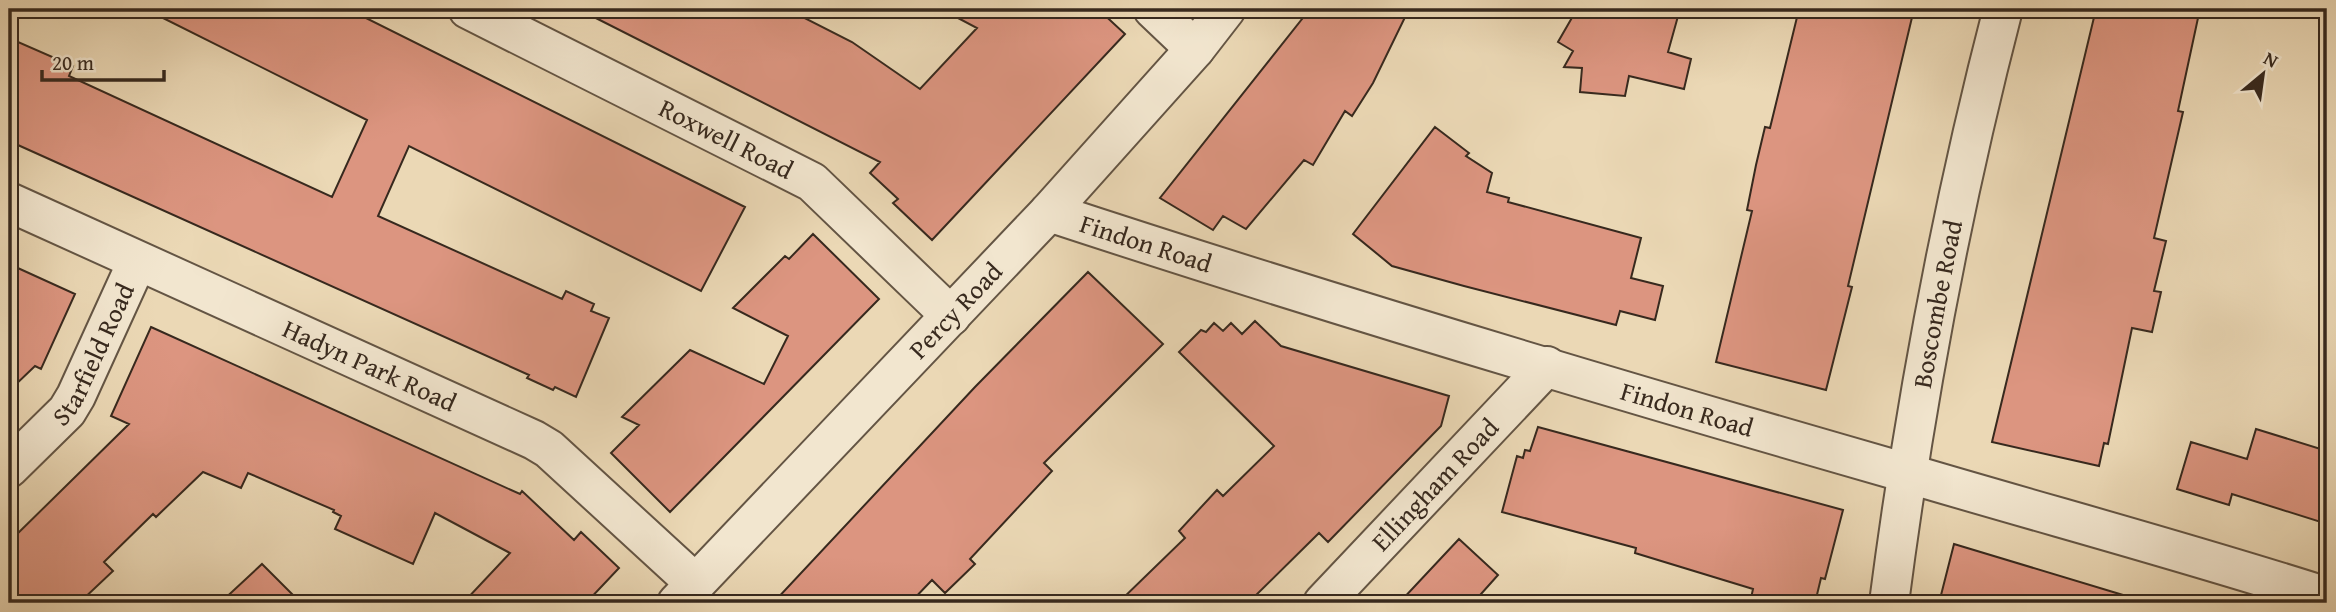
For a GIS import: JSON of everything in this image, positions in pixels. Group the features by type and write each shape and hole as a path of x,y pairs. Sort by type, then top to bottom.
{"street":[{"name":"Roxwell Road","path":"468,9 812,182 951,316"},
{"path":"1153,9 1195,49"},
{"name":"Percy Road","path":"686,593 1049,212 1195,49 1227,9"},
{"name":"Boscombe Road","path":"1889,603 1906,473 1947,246 2003,9"},
{"name":"Hadyn Park Road","path":"9,202 534,440 549,449 686,593"},
{"name":"Findon Road","path":"1049,212 1208,264 1546,366 1906,473 2062,516 2327,597"},
{"name":"Starfield Road","path":"9,468 72,404 137,262"},
{"name":"Ellingham Road","path":"1323,603 1546,366"}],"building":[{"path":"145,9 348,9 745,207 701,291 409,146 378,216 562,299 566,291 594,304 591,311 609,318 576,397 555,387 553,390 527,378 529,375 9,141 9,38 73,66 69,76 332,197 367,120"},
{"path":"578,9 787,9 852,42 920,89 977,28 941,9 1098,9 1125,34 932,240 893,203 898,199 870,173 880,162"},
{"path":"1310,9 1409,9 1373,83 1352,116 1345,111 1313,165 1304,160 1246,229 1223,216 1213,230 1160,198"},
{"path":"1577,9 1680,9 1668,52 1691,59 1684,89 1629,76 1625,96 1580,92 1582,68 1564,67 1573,51 1558,42"},
{"path":"1799,9 1914,9 1848,286 1852,287 1826,390 1716,362 1752,211 1747,210 1756,165 1765,127 1770,128"},
{"path":"2096,9 2155,9 2198,18 2178,111 2183,112 2154,238 2166,241 2154,291 2161,292 2152,332 2132,328 2108,444 2104,443 2099,466 1992,442"},
{"path":"1435,127 1469,153 1466,156 1492,173 1487,192 1509,198 1508,202 1641,238 1631,278 1663,286 1655,320 1620,311 1616,325 1392,266 1353,234"},
{"path":"813,234 879,299 670,512 611,453 639,425 622,417 690,350 764,384 788,336 733,308 785,256 789,259"},
{"path":"9,264 75,294 41,369 35,366 9,391"},
{"path":"1088,272 1163,344 1044,463 1052,471 970,559 975,564 945,593 932,580 910,603 773,603 975,387"},
{"path":"1255,321 1281,346 1449,396 1441,426 1328,542 1319,533 1248,603 1118,603 1185,538 1179,531 1217,490 1223,496 1274,446 1179,352 1201,330 1206,332 1214,323 1223,331 1231,323 1242,334"},
{"path":"151,327 520,494 522,491 574,540 581,532 619,568 586,603 463,603 510,553 435,513 413,564 335,529 341,516 333,512 334,510 248,473 241,488 203,472 156,517 153,514 104,562 113,571 79,603 9,603 9,542 129,424 111,416"},
{"path":"1538,427 1843,510 1825,579 1821,578 1815,603 1750,603 1753,589 1635,553 1636,548 1502,512 1517,456 1523,458 1525,450 1530,451"},
{"path":"2256,429 2327,451 2327,524 2232,494 2229,505 2177,489 2191,442 2247,459"},
{"path":"1459,539 1498,575 1473,603 1399,603"},
{"path":"1954,544 2123,595 2121,603 1939,603"},
{"path":"262,564 301,603 220,603"}]}
